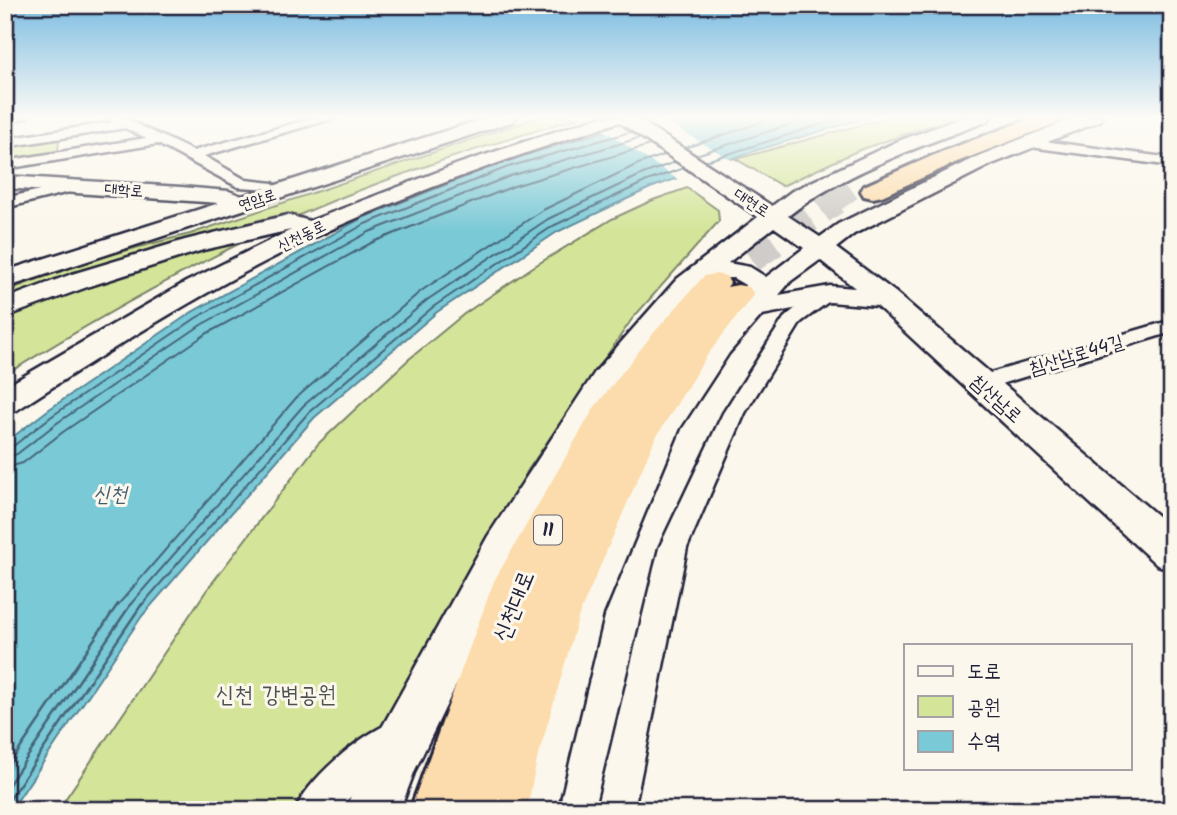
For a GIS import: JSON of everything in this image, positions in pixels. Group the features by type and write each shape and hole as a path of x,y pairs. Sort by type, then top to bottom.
{"highway":[{"path":"854,197 923,155"},
{"path":"854,197 954,155"},
{"name":"신천대로","path":"442,810 513,597 608,418 663,343 729,280"},
{"name":"신천대로","path":"495,810 506,764 553,615 636,438 692,352 729,280"}],"main road":[{"name":"연암로","path":"5,280 391,155"},
{"name":"신천동로","path":"5,382 135,306 302,226 431,169 475,155"},
{"name":"신천동로","path":"5,402 302,226 497,155"},
{"name":"대현로","path":"681,155 756,202 819,247"},
{"path":"372,810 411,723 502,548 606,379 686,285 782,275 819,247 854,197 895,155"},
{"path":"528,810 581,614 664,426 718,346 729,280 756,202 800,196 854,197 894,204 998,155"},
{"path":"181,193 268,186 335,173"},
{"name":"대학로","path":"5,182 181,193 229,198 241,204"},
{"path":"107,247 146,223 157,210 151,201 135,190"},
{"path":"854,197 853,241 885,298"},
{"path":"5,309 81,280 194,245 288,222 302,226"},
{"name":"침산남로","path":"819,247 885,298 1172,552"},
{"path":"729,280 830,294 885,298"}],"street":[{"path":"5,165 66,155"},
{"path":"192,155 243,184 268,186"},
{"path":"1119,155 1172,162"},
{"path":"208,191 226,182 228,177"},
{"path":"5,203 76,186"},
{"path":"615,810 673,548 734,413 794,318 830,294"},
{"name":"침산남로44길","path":"981,383 1172,326"},
{"path":"314,810 334,786 411,723"}],"green space":[{"path":"5,155 53,155 5,164"},
{"path":"426,155 460,155 338,199 228,249 152,289 5,375 5,292 120,252 190,234"},
{"path":"751,155 848,155 782,186 736,159"},
{"name":"신천 강변공원","path":"687,188 718,210 719,221 632,319 528,470 346,810 58,810 206,591 318,444 408,360 464,314 533,267 612,219"}],"water":[{"name":"신천","path":"525,155 743,155 650,188 557,232 437,312 314,418 142,616 11,810 5,810 5,443 48,410 192,312 362,218"}],"pier":[{"path":"641,155 723,155 735,162 680,181"}],"tunnel":[{"path":"832,202 856,185"},
{"path":"715,283 835,200"}]}
